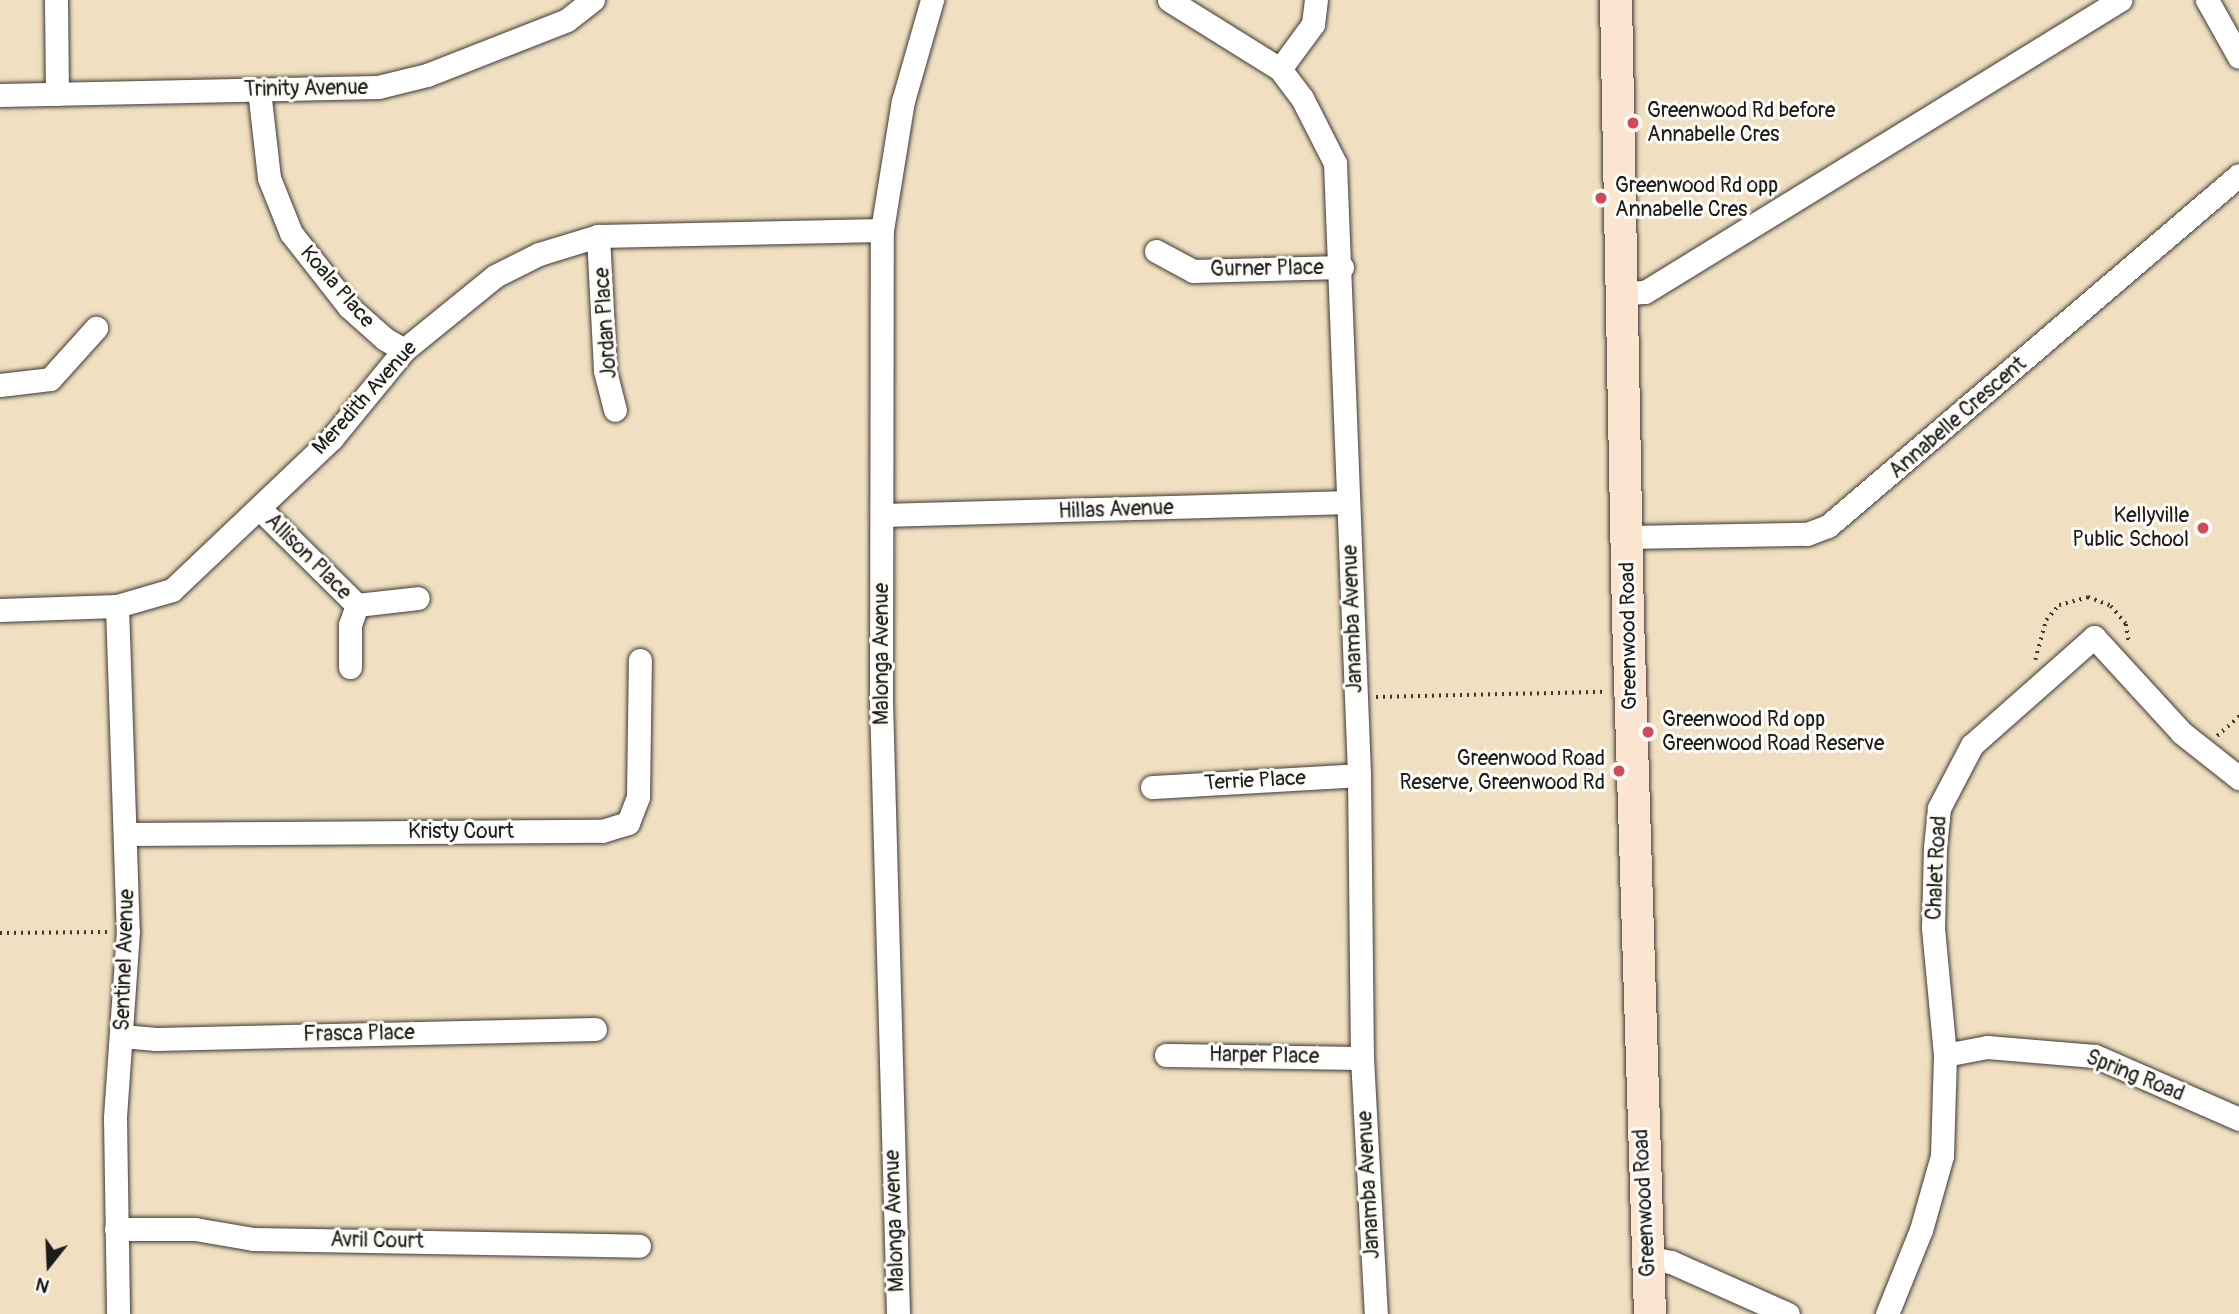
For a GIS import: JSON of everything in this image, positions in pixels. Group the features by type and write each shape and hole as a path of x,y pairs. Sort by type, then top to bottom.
{"street":[{"path":"56,0 57,94"},
{"name":"Trinity Avenue","path":"0,95 259,90 405,82 567,20 593,0"},
{"name":"Malonga Avenue","path":"898,1314 881,702 884,515 882,230 903,101 932,0"},
{"name":"Janamba Avenue","path":"1170,0 1280,69 1302,98 1335,163 1342,267 1359,775 1362,1058 1376,1314"},
{"path":"1280,69 1313,24 1316,0"},
{"name":"Greenwood Road","path":"1616,0 1620,294 1650,1314"},
{"path":"1620,294 1645,292 2120,0"},
{"path":"2207,0 2239,57"},
{"name":"Koala Place","path":"259,90 269,178 291,233 349,307 385,340 404,350"},
{"name":"Annabelle Crescent","path":"1627,537 1807,534 1828,526 2239,175"},
{"name":"Meredith Avenue","path":"0,610 117,607 172,590 332,438 404,350 505,270 564,244 598,236 882,230"},
{"name":"Jordan Place","path":"598,236 605,371 615,410"},
{"name":"Gurner Place","path":"1156,251 1193,271 1342,267"},
{"path":"0,385 50,379 96,328"},
{"name":"Hillas Avenue","path":"884,515 1348,502"},
{"name":"Allison Place","path":"259,508 357,605"},
{"name":"Allison Place","path":"357,605 418,598"},
{"name":"Allison Place","path":"350,667 350,625 357,605"},
{"name":"Sentinel Avenue","path":"117,607 127,834 128,932 115,1118 118,1314"},
{"name":"Chalet Road","path":"1888,1314 1921,1230 1942,1156 1945,1055 1933,928 1934,848 1939,808 1972,745 2094,637 2182,733 2239,778"},
{"name":"Kristy Court","path":"127,834 602,831 628,823 638,797 640,660"},
{"name":"Terrie Place","path":"1152,787 1359,775"},
{"name":"Frasca Place","path":"122,1036 156,1039 595,1029"},
{"name":"Spring Road","path":"1945,1055 1987,1046 2095,1056 2239,1119"},
{"name":"Harper Place","path":"1166,1055 1362,1058"},
{"name":"Avril Court","path":"116,1229 194,1229 253,1239 639,1246"},
{"path":"1647,1257 1671,1262 1788,1314"}],"path":[{"path":"2025,671 2035,661 2046,620 2059,605 2088,597 2111,606 2126,624 2132,657"},
{"path":"1356,698 1605,692"},
{"path":"2211,743 2239,716"},
{"path":"0,933 128,932"}],"place":[{"name":"Greenwood Rd before Annabelle Cres","path":"1633,123"},
{"name":"Greenwood Rd opp Annabelle Cres","path":"1601,198"},
{"name":"Kellyville Public School","path":"2203,528"},
{"name":"Greenwood Rd opp Greenwood Road Reserve","path":"1648,732"},
{"name":"Greenwood Road Reserve, Greenwood Rd","path":"1619,771"}]}
